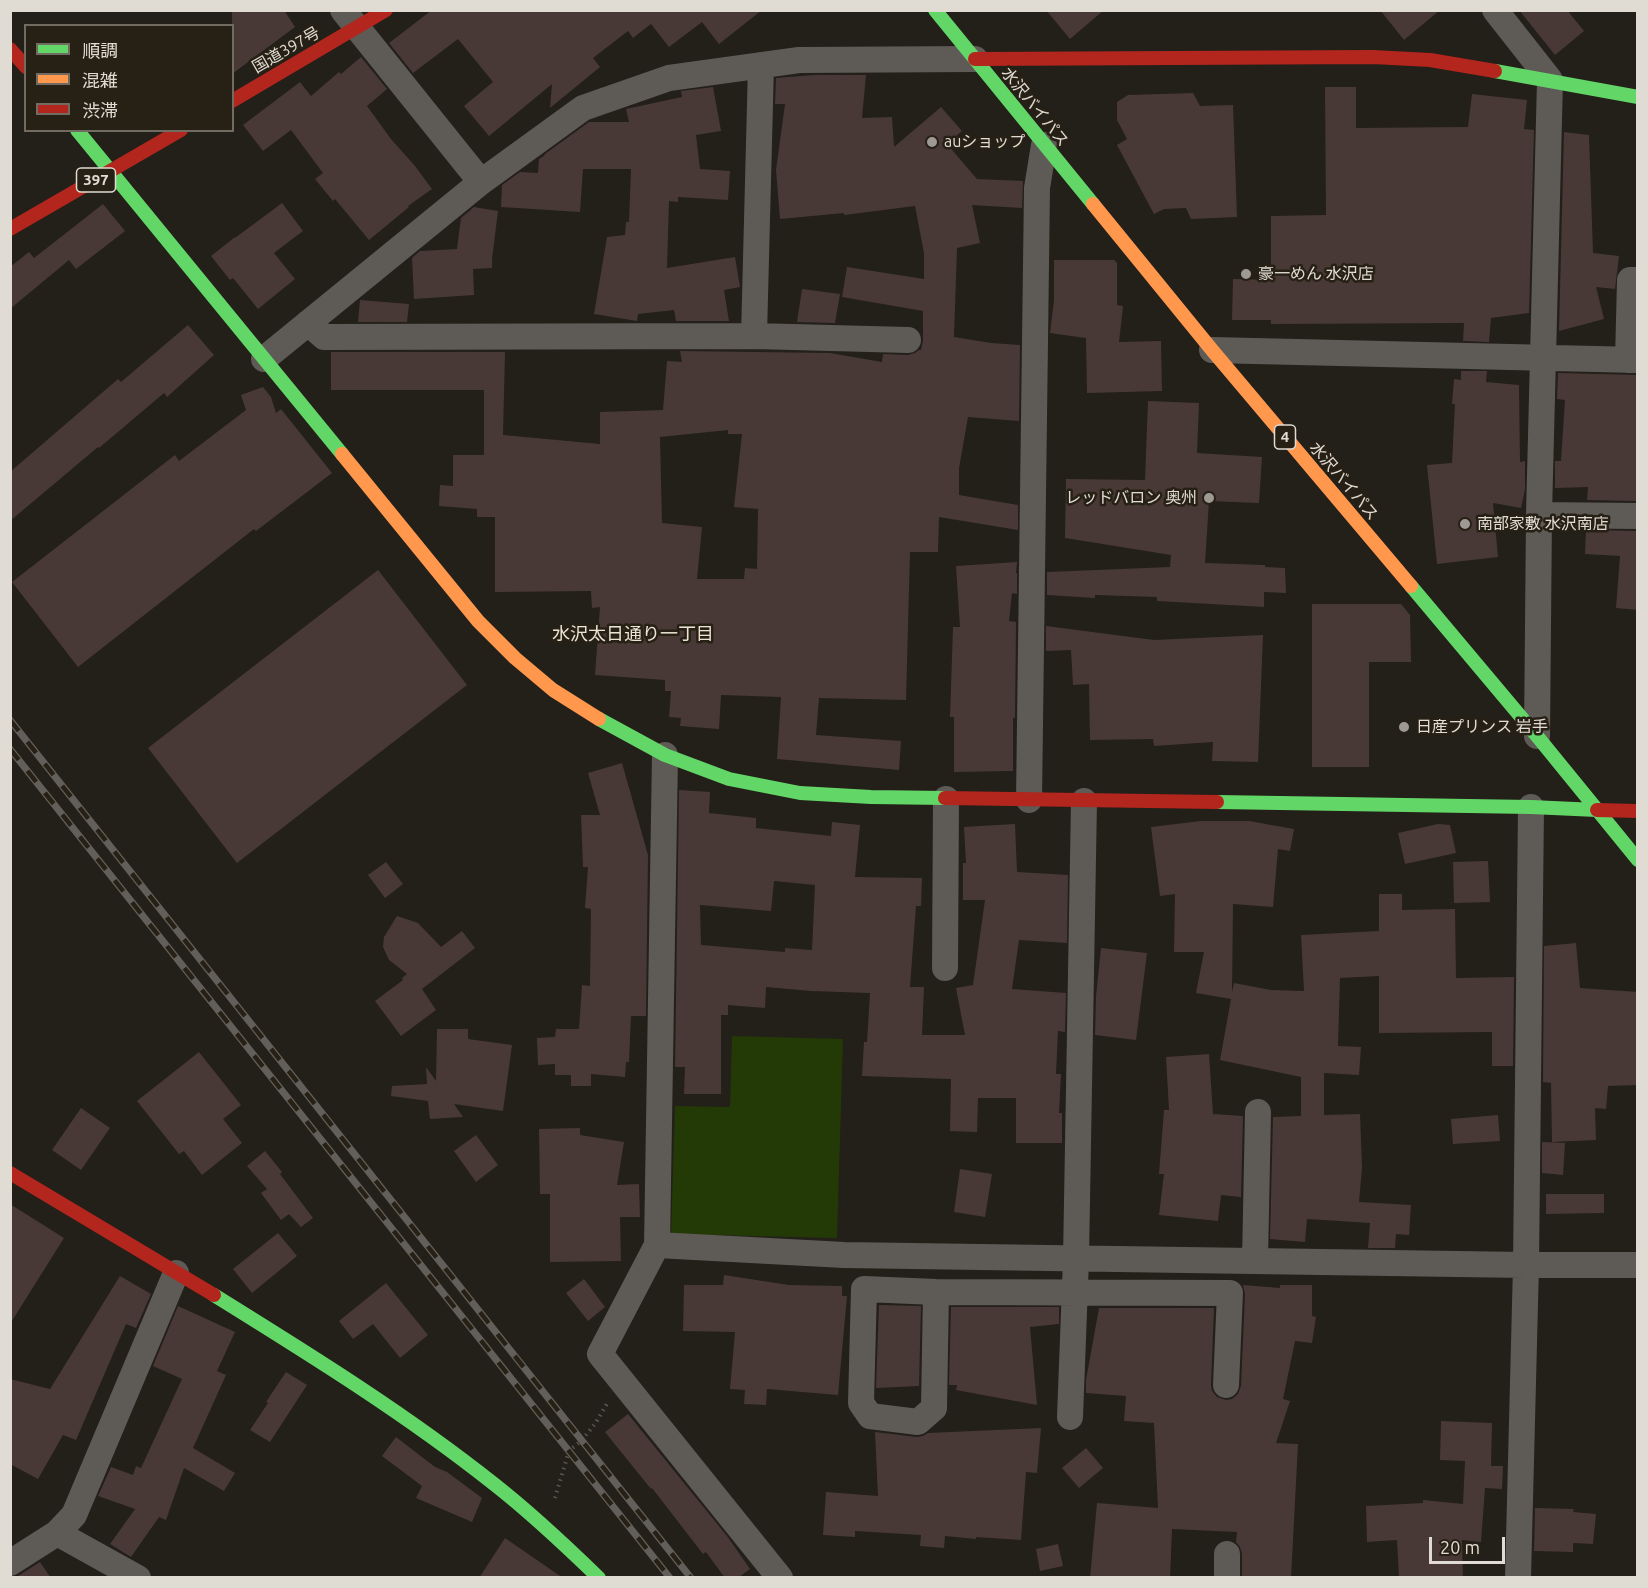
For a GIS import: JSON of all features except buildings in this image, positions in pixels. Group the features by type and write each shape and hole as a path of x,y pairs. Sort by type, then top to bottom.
{"main road":[{"name":"国道397号","path":"234,100 350,19 386,10"},
{"name":"水沢バイパス","path":"935,10 1212,350 1538,736 1638,861"},
{"path":"10,49 24,66"},
{"path":"975,59 1373,57 1430,60 1638,97"},
{"path":"79,132 478,621 515,658 553,690 603,722 665,755 729,779 800,793 946,799 1531,807 1638,811"},
{"name":"397","path":"10,230 178,132"},
{"path":"10,1173 314,1358 384,1404 478,1471 546,1528 599,1578"}],"street":[{"path":"1494,10 1550,80 1539,515 1538,736"},
{"path":"350,19 481,182"},
{"path":"264,359 481,182 584,108 669,78 798,60 975,59"},
{"path":"754,336 761,65"},
{"path":"1029,800 1037,188 1044,145"},
{"path":"1212,350 1633,360 1630,280 1638,280"},
{"path":"308,324 324,337 754,336 908,340"},
{"path":"1539,515 1638,516"},
{"path":"665,755 657,1245 600,1354 780,1578"},
{"path":"945,968 946,799"},
{"path":"1070,1418 1076,1258 1084,801"},
{"path":"1518,1578 1526,1265 1531,807"},
{"path":"1255,1261 1258,1112"},
{"path":"657,1245 844,1255 1638,1265"},
{"path":"10,1563 57,1533 74,1515 176,1274"},
{"path":"936,1292 934,1408 918,1422 870,1416 861,1403 864,1289 936,1292 1230,1293 1226,1385"},
{"path":"57,1533 138,1578"}],"path":[{"path":"546,1528 569,1451 595,1424 621,1381"}],"green space":[{"path":"732,1036 843,1039 837,1238 671,1234 675,1106 730,1107"}],"railway":[{"path":"10,720 691,1578"},
{"path":"10,749 670,1578"}],"traffic: fast":[{"path":"935,10 1093,204"},
{"path":"1495,71 1638,97"},
{"path":"79,132 342,454"},
{"path":"1411,586 1638,860"},
{"path":"599,719 665,755 729,779 800,793 945,798"},
{"path":"1217,802 1597,810"},
{"path":"214,1295 357,1385 461,1458 521,1506 599,1578"}],"traffic: slow":[{"path":"1093,204 1212,350 1411,586"},
{"path":"342,454 478,621 515,658 553,690 599,719"}],"traffic: jam":[{"path":"234,100 386,10"},
{"path":"10,49 24,65"},
{"path":"975,59 1373,57 1430,60 1495,71"},
{"path":"10,229 178,132"},
{"path":"945,798 1217,802"},
{"path":"1597,810 1638,811"},
{"path":"10,1173 214,1295"}],"place":[{"name":"auショップ","path":"932,142"},
{"name":"豪一めん 水沢店","path":"1246,274"},
{"name":"レッドバロン 奥州","path":"1209,498"},
{"name":"南部家敷 水沢南店","path":"1465,524"},
{"name":"日産プリンス 岩手","path":"1404,727"}],"district":[{"name":"水沢太日通り一丁目","path":"633,634"}]}
